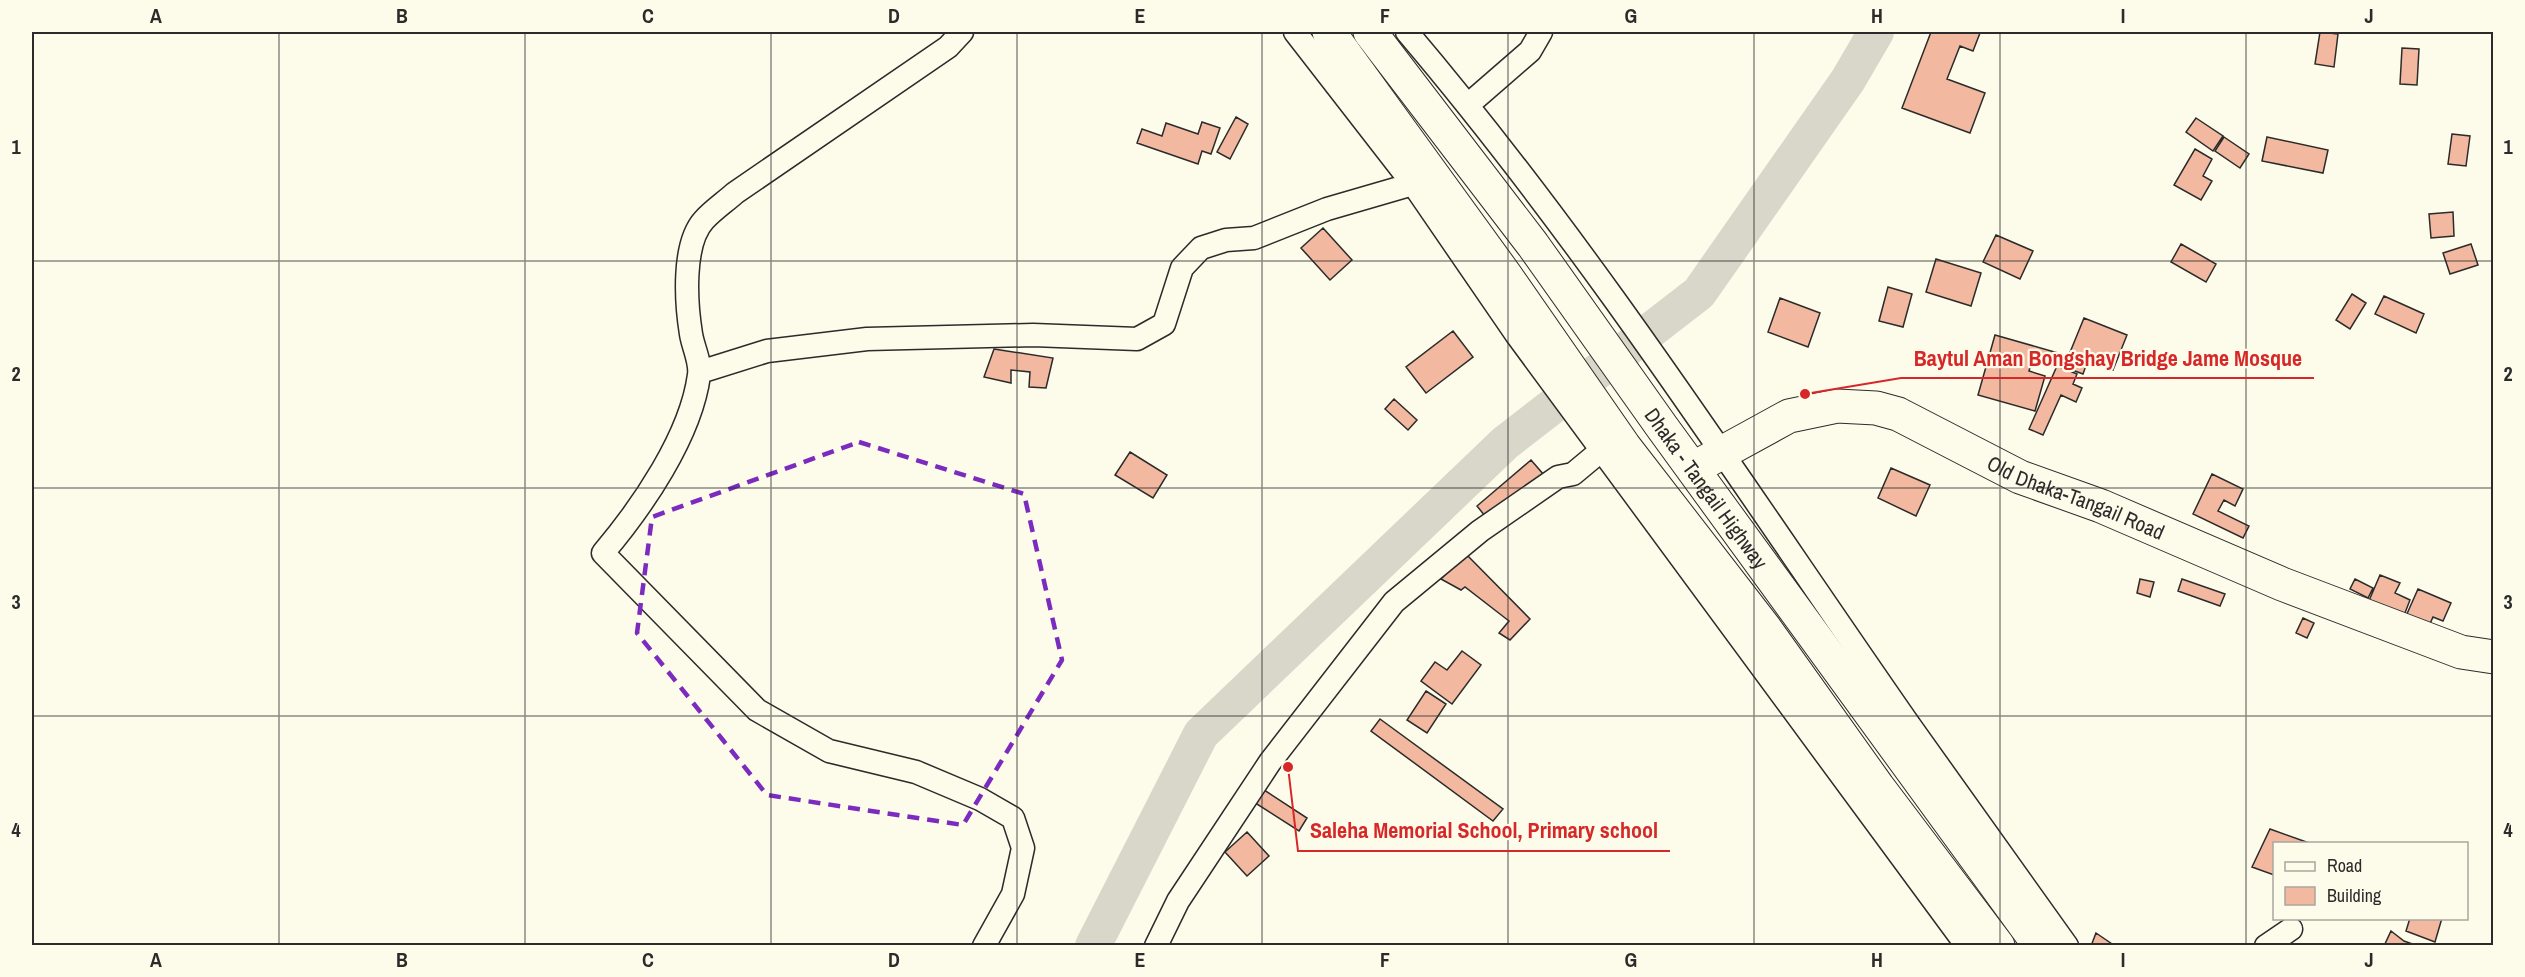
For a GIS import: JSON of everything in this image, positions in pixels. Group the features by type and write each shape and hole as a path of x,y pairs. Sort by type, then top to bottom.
{"highway":[{"name":"Dhaka - Tangail Highway","path":"1329,32 1506,276 1613,447 1764,627 1878,787 1998,945"},
{"name":"Dhaka - Tangail Highway","path":"1370,32 1533,245 1662,427 1707,460 1897,728 2040,945"},
{"name":"Old Dhaka-Tangail Road","path":"1707,460 1789,416 1837,406 1876,408 1898,414 2020,477 2101,506 2282,584 2461,652 2493,657"},
{"name":"Old Dhaka-Tangail Road","path":"2461,652 2493,674"}],"street":[{"path":"962,32 948,47 735,193 703,220 690,244 687,285 691,333 700,372 692,408 672,455 603,554 757,710 829,751 916,772 981,799 1012,818 1023,848 1013,894 984,945"},
{"path":"1295,32 1413,184 1516,334 1613,447 1967,945"},
{"path":"1407,32 1468,104 1564,229 1663,368 1707,460"},
{"path":"1468,104 1530,51 1541,32"},
{"path":"700,372 767,351 867,339 1033,335 1137,339 1164,324 1182,268 1201,248 1226,240 1254,238 1327,209 1413,184"},
{"path":"1156,945 1178,901 1270,762 1394,602 1480,531 1558,477 1573,474 1613,447"},
{"path":"1897,728 2067,945"},
{"path":"2266,945 2291,929"}],"highlighted area":[{"path":"859,442 1024,494 1062,660 963,825 767,795 637,633 652,517"}],"building":[{"path":"1931,32 1980,33 1973,51 1960,46 1947,79 1985,93 1970,133 1902,108"},
{"path":"2320,32 2338,34 2334,67 2315,64"},
{"path":"2402,48 2419,49 2417,85 2400,84"},
{"path":"1236,117 1248,124 1230,159 1217,152"},
{"path":"2196,118 2223,136 2213,151 2186,132"},
{"path":"1202,122 1220,128 1211,154 1202,151 1198,164 1137,143 1142,129 1162,136 1166,123 1198,134"},
{"path":"2452,134 2470,136 2466,166 2448,164"},
{"path":"2224,137 2249,154 2240,168 2215,151"},
{"path":"2267,137 2328,150 2323,173 2262,161"},
{"path":"2195,149 2212,159 2203,176 2212,181 2201,200 2174,185"},
{"path":"2453,212 2454,236 2431,238 2429,214"},
{"path":"1323,228 1352,260 1330,280 1301,248"},
{"path":"1996,235 2033,251 2020,279 1983,262"},
{"path":"2181,244 2216,264 2206,282 2171,262"},
{"path":"2471,244 2478,265 2450,274 2443,253"},
{"path":"1936,259 1981,273 1971,306 1926,292"},
{"path":"1888,287 1912,294 1903,327 1879,321"},
{"path":"2352,294 2366,303 2350,329 2336,320"},
{"path":"2384,296 2424,314 2416,333 2375,314"},
{"path":"1780,298 1820,313 1808,347 1768,332"},
{"path":"2084,318 2127,335 2113,370 2088,360 2083,374 2064,367"},
{"path":"1453,331 1473,357 1426,393 1406,367"},
{"path":"1995,335 2058,353 2054,366 2032,360 2029,371 2045,376 2035,411 1978,395"},
{"path":"994,349 1053,358 1046,388 1029,387 1030,372 1011,370 1011,383 984,377"},
{"path":"2057,366 2077,374 2073,384 2082,388 2076,402 2061,395 2043,435 2029,429"},
{"path":"1394,399 1417,420 1408,430 1385,409"},
{"path":"1130,452 1167,475 1153,498 1115,475"},
{"path":"1531,460 1544,475 1489,521 1477,506"},
{"path":"1891,468 1930,485 1916,516 1878,498"},
{"path":"2212,474 2243,489 2235,506 2224,500 2218,511 2249,526 2243,538 2193,514"},
{"path":"1465,553 1530,619 1510,640 1499,633 1509,621 1465,587 1461,590 1441,579"},
{"path":"2380,575 2400,583 2395,593 2410,600 2403,618 2368,603"},
{"path":"2140,579 2154,582 2150,597 2137,593"},
{"path":"2182,579 2225,594 2220,606 2178,591"},
{"path":"2355,579 2373,588 2368,598 2350,589"},
{"path":"2418,589 2451,603 2443,621 2433,617 2429,626 2406,616"},
{"path":"2303,618 2314,623 2307,638 2296,633"},
{"path":"1462,651 1481,665 1452,704 1421,681 1435,662 1447,670"},
{"path":"1426,691 1446,704 1427,733 1407,720"},
{"path":"1380,719 1503,809 1493,821 1371,731"},
{"path":"1258,786 1307,818 1299,831 1249,799"},
{"path":"2270,829 2306,842 2273,842 2273,875 2252,867"},
{"path":"1247,832 1269,856 1247,876 1225,852"},
{"path":"2409,920 2441,920 2435,942 2406,931"},
{"path":"2391,931 2404,941 2418,946 2384,946"},
{"path":"2096,933 2115,946 2091,946"}],"waterway":[{"path":"1093,946 1201,734 1505,443 1699,293 1848,80 1876,32"}],"place":[{"name":"Baytul Aman Bongshay Bridge Jame Mosque","path":"1805,394"},
{"name":"Saleha Memorial School, Primary school","path":"1288,767"}]}
